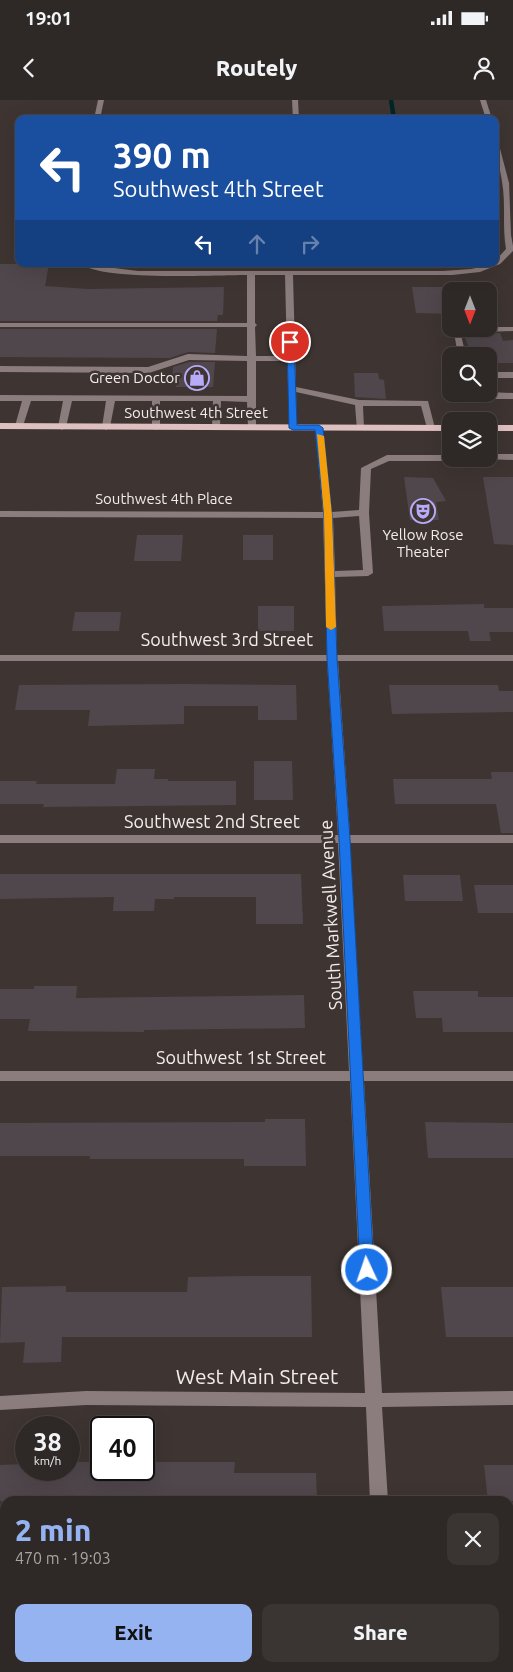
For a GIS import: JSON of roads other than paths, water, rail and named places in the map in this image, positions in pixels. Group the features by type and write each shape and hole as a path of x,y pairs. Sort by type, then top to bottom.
{"main road":[{"name":"Southwest 4th Street","path":"0,426 442,428"},
{"path":"497,428 513,428"}],"street":[{"path":"99,115 101,100"},
{"path":"295,100 296,115"},
{"path":"483,100 487,115"},
{"path":"499,156 506,183 507,234 510,249 504,258 499,261"},
{"path":"98,267 127,273 443,273 462,272 485,267"},
{"path":"251,273 252,427"},
{"path":"289,273 293,428"},
{"path":"0,325 252,325"},
{"path":"460,347 457,334 461,330 513,329"},
{"path":"0,369 149,370 188,357 291,359"},
{"path":"497,375 513,375"},
{"path":"292,389 311,390 344,401 359,403 426,404 431,428"},
{"path":"497,396 513,396"},
{"path":"0,398 253,399"},
{"path":"20,426 27,398"},
{"path":"62,426 68,398"},
{"path":"106,427 111,398"},
{"path":"156,399 156,427"},
{"path":"216,427 217,399"},
{"path":"359,403 360,428"},
{"name":"South Markwell Avenue","path":"319,428 328,515 332,658 344,839 379,1496"},
{"path":"497,458 513,457"},
{"path":"330,574 368,573 364,513 366,468 387,458 442,458"},
{"name":"Southwest 4th Place","path":"0,514 328,515 364,513"},
{"name":"Southwest 3rd Street","path":"0,658 513,658"},
{"name":"Southwest 2nd Street","path":"0,839 513,840"},
{"name":"Southwest 1st Street","path":"0,1076 513,1076"},
{"name":"West Main Street","path":"0,1403 86,1398 373,1400 513,1398"}],"waterway":[{"path":"391,100 393,115"}],"place":[{"name":"Green Doctor","path":"197,378"},
{"name":"Yellow Rose Theater","path":"423,511"}]}
